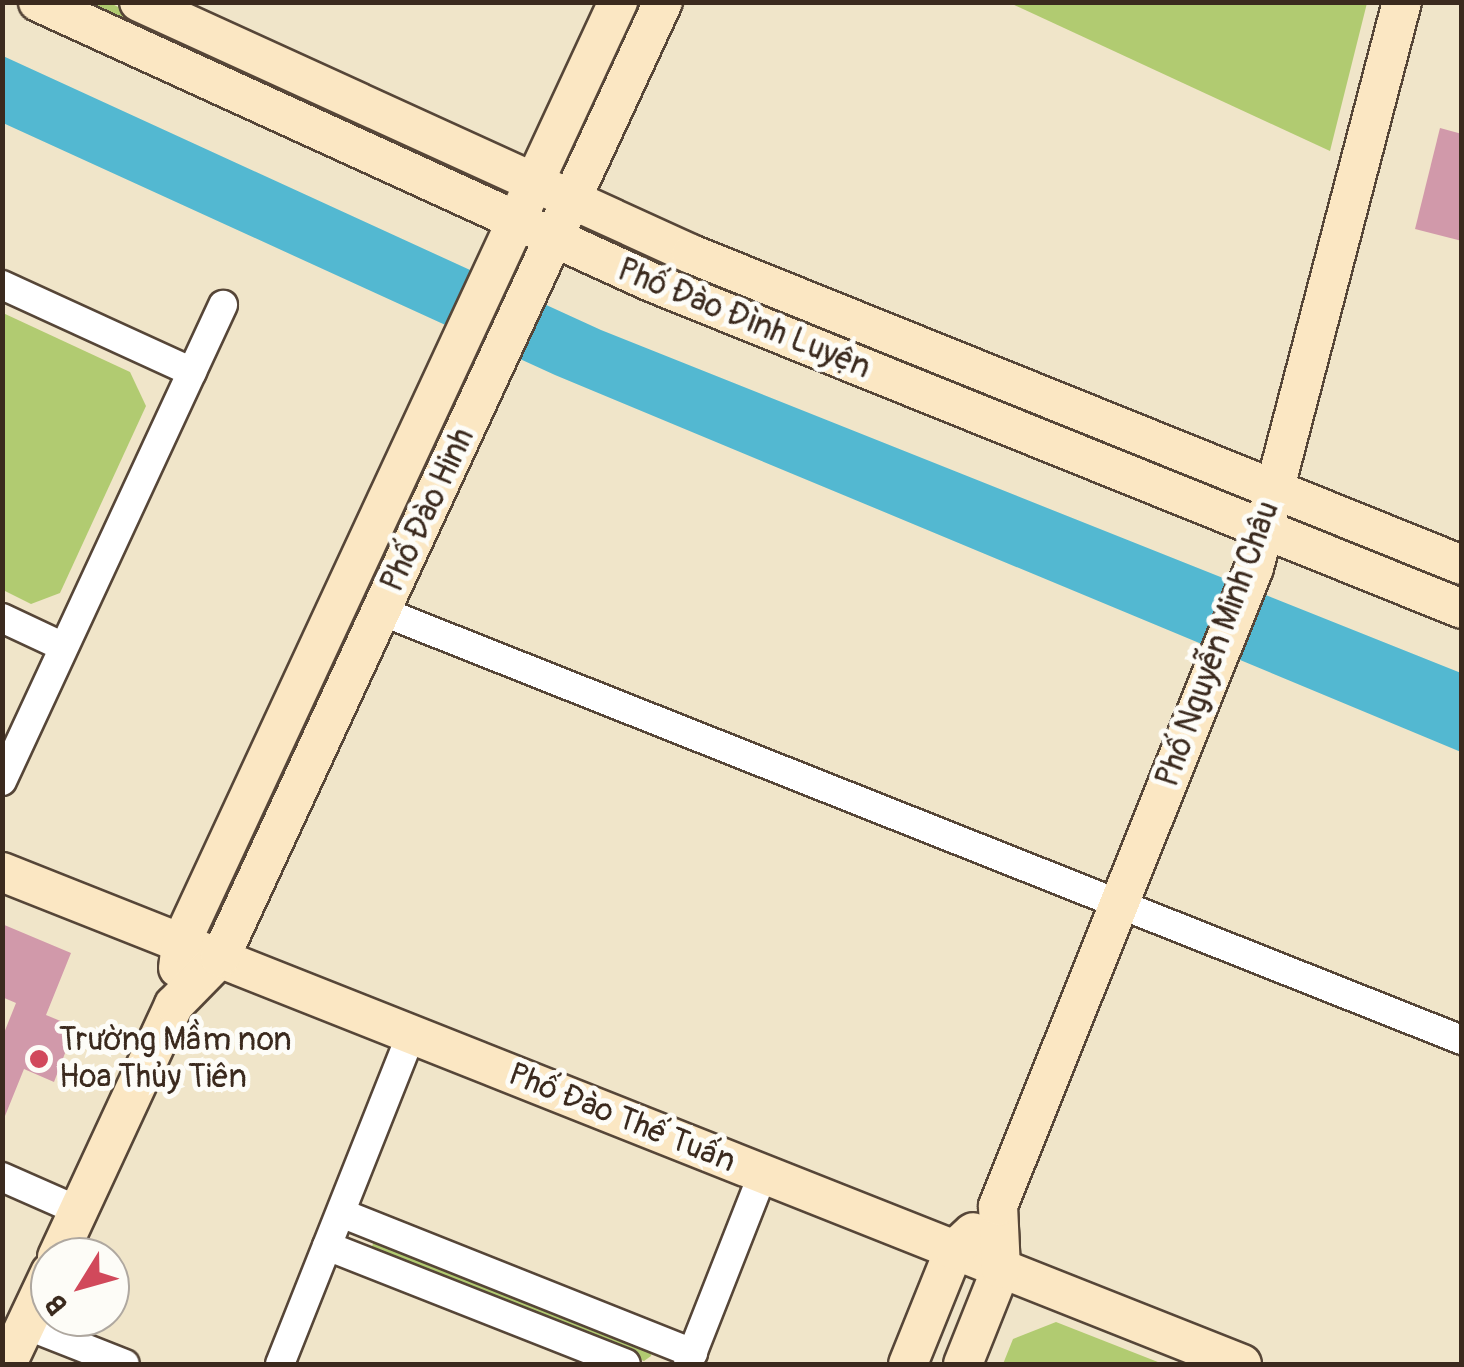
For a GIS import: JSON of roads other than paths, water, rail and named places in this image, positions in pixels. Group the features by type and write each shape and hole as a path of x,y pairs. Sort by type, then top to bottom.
{"street":[{"name":"Phố Đào Đình Luyện","path":"38,2 554,240 1462,610"},
{"name":"Phố Đào Đình Luyện","path":"139,2 534,184 1462,565"},
{"name":"Phố Đào Hinh","path":"67,1237 174,1005 181,943 618,2"},
{"name":"Phố Đào Hinh","path":"174,1005 220,958 664,2"},
{"name":"Phố Nguyễn Minh Châu","path":"908,1364 954,1250 997,1210 1264,530 1402,2"},
{"path":"2,285 192,372"},
{"path":"2,780 223,306"},
{"path":"382,611 1462,1040"},
{"path":"2,618 64,647"},
{"name":"Phố Đào Thế Tuấn","path":"2,872 1242,1364"},
{"path":"280,1364 411,1034"},
{"path":"341,1213 690,1359 763,1174"},
{"path":"2,1177 79,1211"},
{"name":"Phố Nguyễn Minh Châu","path":"963,1364 1002,1269 997,1210"},
{"path":"328,1246 626,1364"},
{"path":"7,1364 30,1316"},
{"path":"26,1325 125,1364"}],"water":[{"path":"3,56 601,330 1461,673 1461,752 555,375 3,123"}],"place":[{"name":"Trường Mầm non Hoa Thủy Tiên","path":"39,1059"}]}
